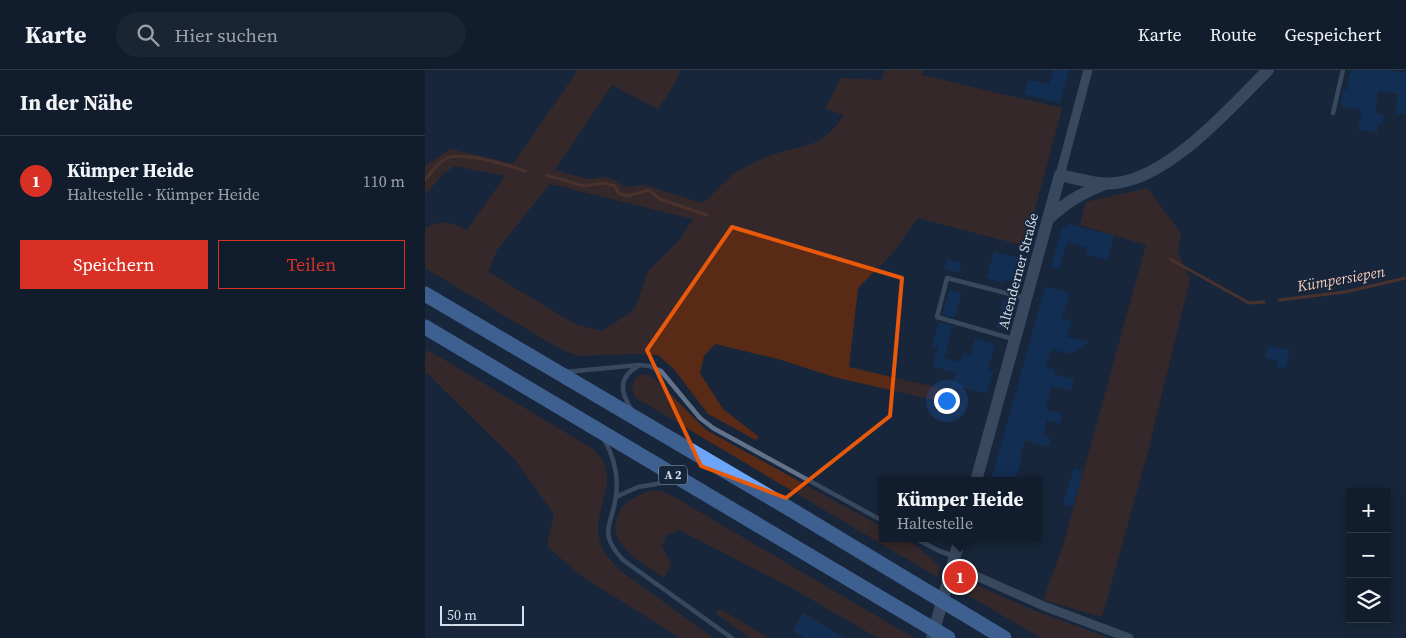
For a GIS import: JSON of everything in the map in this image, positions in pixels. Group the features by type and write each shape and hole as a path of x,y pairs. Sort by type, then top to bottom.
{"highway":[{"name":"A 2","path":"430,297 795,512 1003,638"},
{"name":"A 2","path":"431,331 948,638"}],"main road":[{"path":"1048,219 1063,205 1083,193 1107,184 1136,179 1161,167 1193,142 1255,76 1268,70"},
{"path":"1060,175 1107,184"},
{"name":"Altenderner Straße","path":"977,477 1060,175"},
{"path":"933,638 959,542"}],"street":[{"name":"Altenderner Straße","path":"1060,175 1088,70"},
{"path":"953,562 965,571 1046,607 1129,638"}],"lane":[{"path":"1333,113 1343,70"},
{"path":"1015,339 937,317 947,278 1026,298"},
{"path":"637,420 623,396 623,387 625,376 639,365"},
{"path":"559,372 639,365 649,366 661,371 700,418 713,428 879,519"},
{"path":"599,432 612,454 617,478 616,497 607,531 612,548 623,560 732,638"},
{"path":"616,497 638,487 665,481 683,481"},
{"path":"922,542 939,551 953,562"}],"highlighted area":[{"path":"732,227 902,278 890,416 786,498 701,466 647,350"}],"shaded area":[{"path":"578,70 680,70 674,85 658,109 612,85 555,170 587,179 607,177 626,187 644,185 703,203 731,176 744,167 769,156 811,144 827,135 844,115 825,109 841,78 881,80 885,70 923,70 922,75 1062,108 1025,246 918,218 892,254 858,288 849,367 943,389 934,400 834,377 778,359 715,344 704,356 700,373 723,409 759,437 756,440 708,414 674,369 658,355 581,356 562,350 425,268 425,228 437,223 446,223 467,230 505,176 455,166 444,173 425,195 425,166 450,149 513,164","holes":["550,184 693,219 681,238 648,271 636,306 630,313 602,331 577,325 488,272 497,250"]},
{"path":"1147,188 1181,233 1178,253 1190,279 1148,451 1102,617 1043,600 1063,546 1146,245 1080,225 1086,202"},
{"path":"428,350 593,449 602,460 606,471 606,490 598,528 600,542 609,558 617,568 713,638 680,638 580,575 547,546 554,514 516,461 427,373 425,375 425,354"},
{"path":"647,374 654,378 706,430 879,525 879,542 910,542 915,545 940,566 937,577 636,398 632,385 638,376"},
{"path":"649,491 662,491 676,498 914,638 878,638 790,587 679,530 666,536 662,546 671,564 664,578 622,546 615,528 619,512 625,504"},
{"path":"974,584 1033,610 1109,638 1041,638 961,591"},
{"path":"720,609 769,638 750,638 715,613"}],"building":[{"path":"1053,70 1069,70 1060,103 1024,94 1028,80 1049,84"},
{"path":"1351,70 1388,70 1406,73 1406,115 1395,113 1398,94 1378,91 1375,113 1384,115 1383,124 1379,123 1377,132 1358,130 1362,110 1341,106 1343,89 1347,90"},
{"path":"1068,224 1114,236 1107,260 1086,254 1087,248 1067,242 1059,270 1051,267 1062,226 1067,228"},
{"path":"994,252 1020,258 1013,282 1004,280 1003,283 986,278"},
{"path":"947,259 962,263 959,273 944,269"},
{"path":"1045,286 1070,293 1062,318 1072,321 1067,337 1090,342 1070,354 1052,349 1046,367 1055,370 1054,374 1074,379 1071,391 1052,386 1045,409 1063,414 1060,424 1047,420 1043,436 1051,439 1048,447 1025,440 1016,477 992,477"},
{"path":"949,290 962,293 955,318 942,314"},
{"path":"1003,300 1012,302 1005,330 996,327"},
{"path":"939,322 953,326 944,358 960,362 963,354 970,356 975,338 995,344 988,370 993,371 987,394 952,385 955,373 932,366 938,348 932,346"},
{"path":"1268,346 1290,350 1286,368 1276,366 1278,361 1265,358"},
{"path":"1074,468 1083,471 1073,507 1063,504"},
{"path":"803,613 845,638 805,638 793,631"}],"waterway":[{"name":"Kümpersiepen","path":"425,180 443,160 459,156 488,160 526,171"},
{"name":"Kümpersiepen","path":"546,175 584,186 603,183 615,186 618,193 627,196 649,190 660,199 707,215"},
{"name":"Kümpersiepen","path":"1170,259 1249,303 1264,302"},
{"name":"Kümpersiepen","path":"1279,300 1345,292 1406,278"}],"place":[{"name":"Kümper Heide","path":"960,577"}]}
